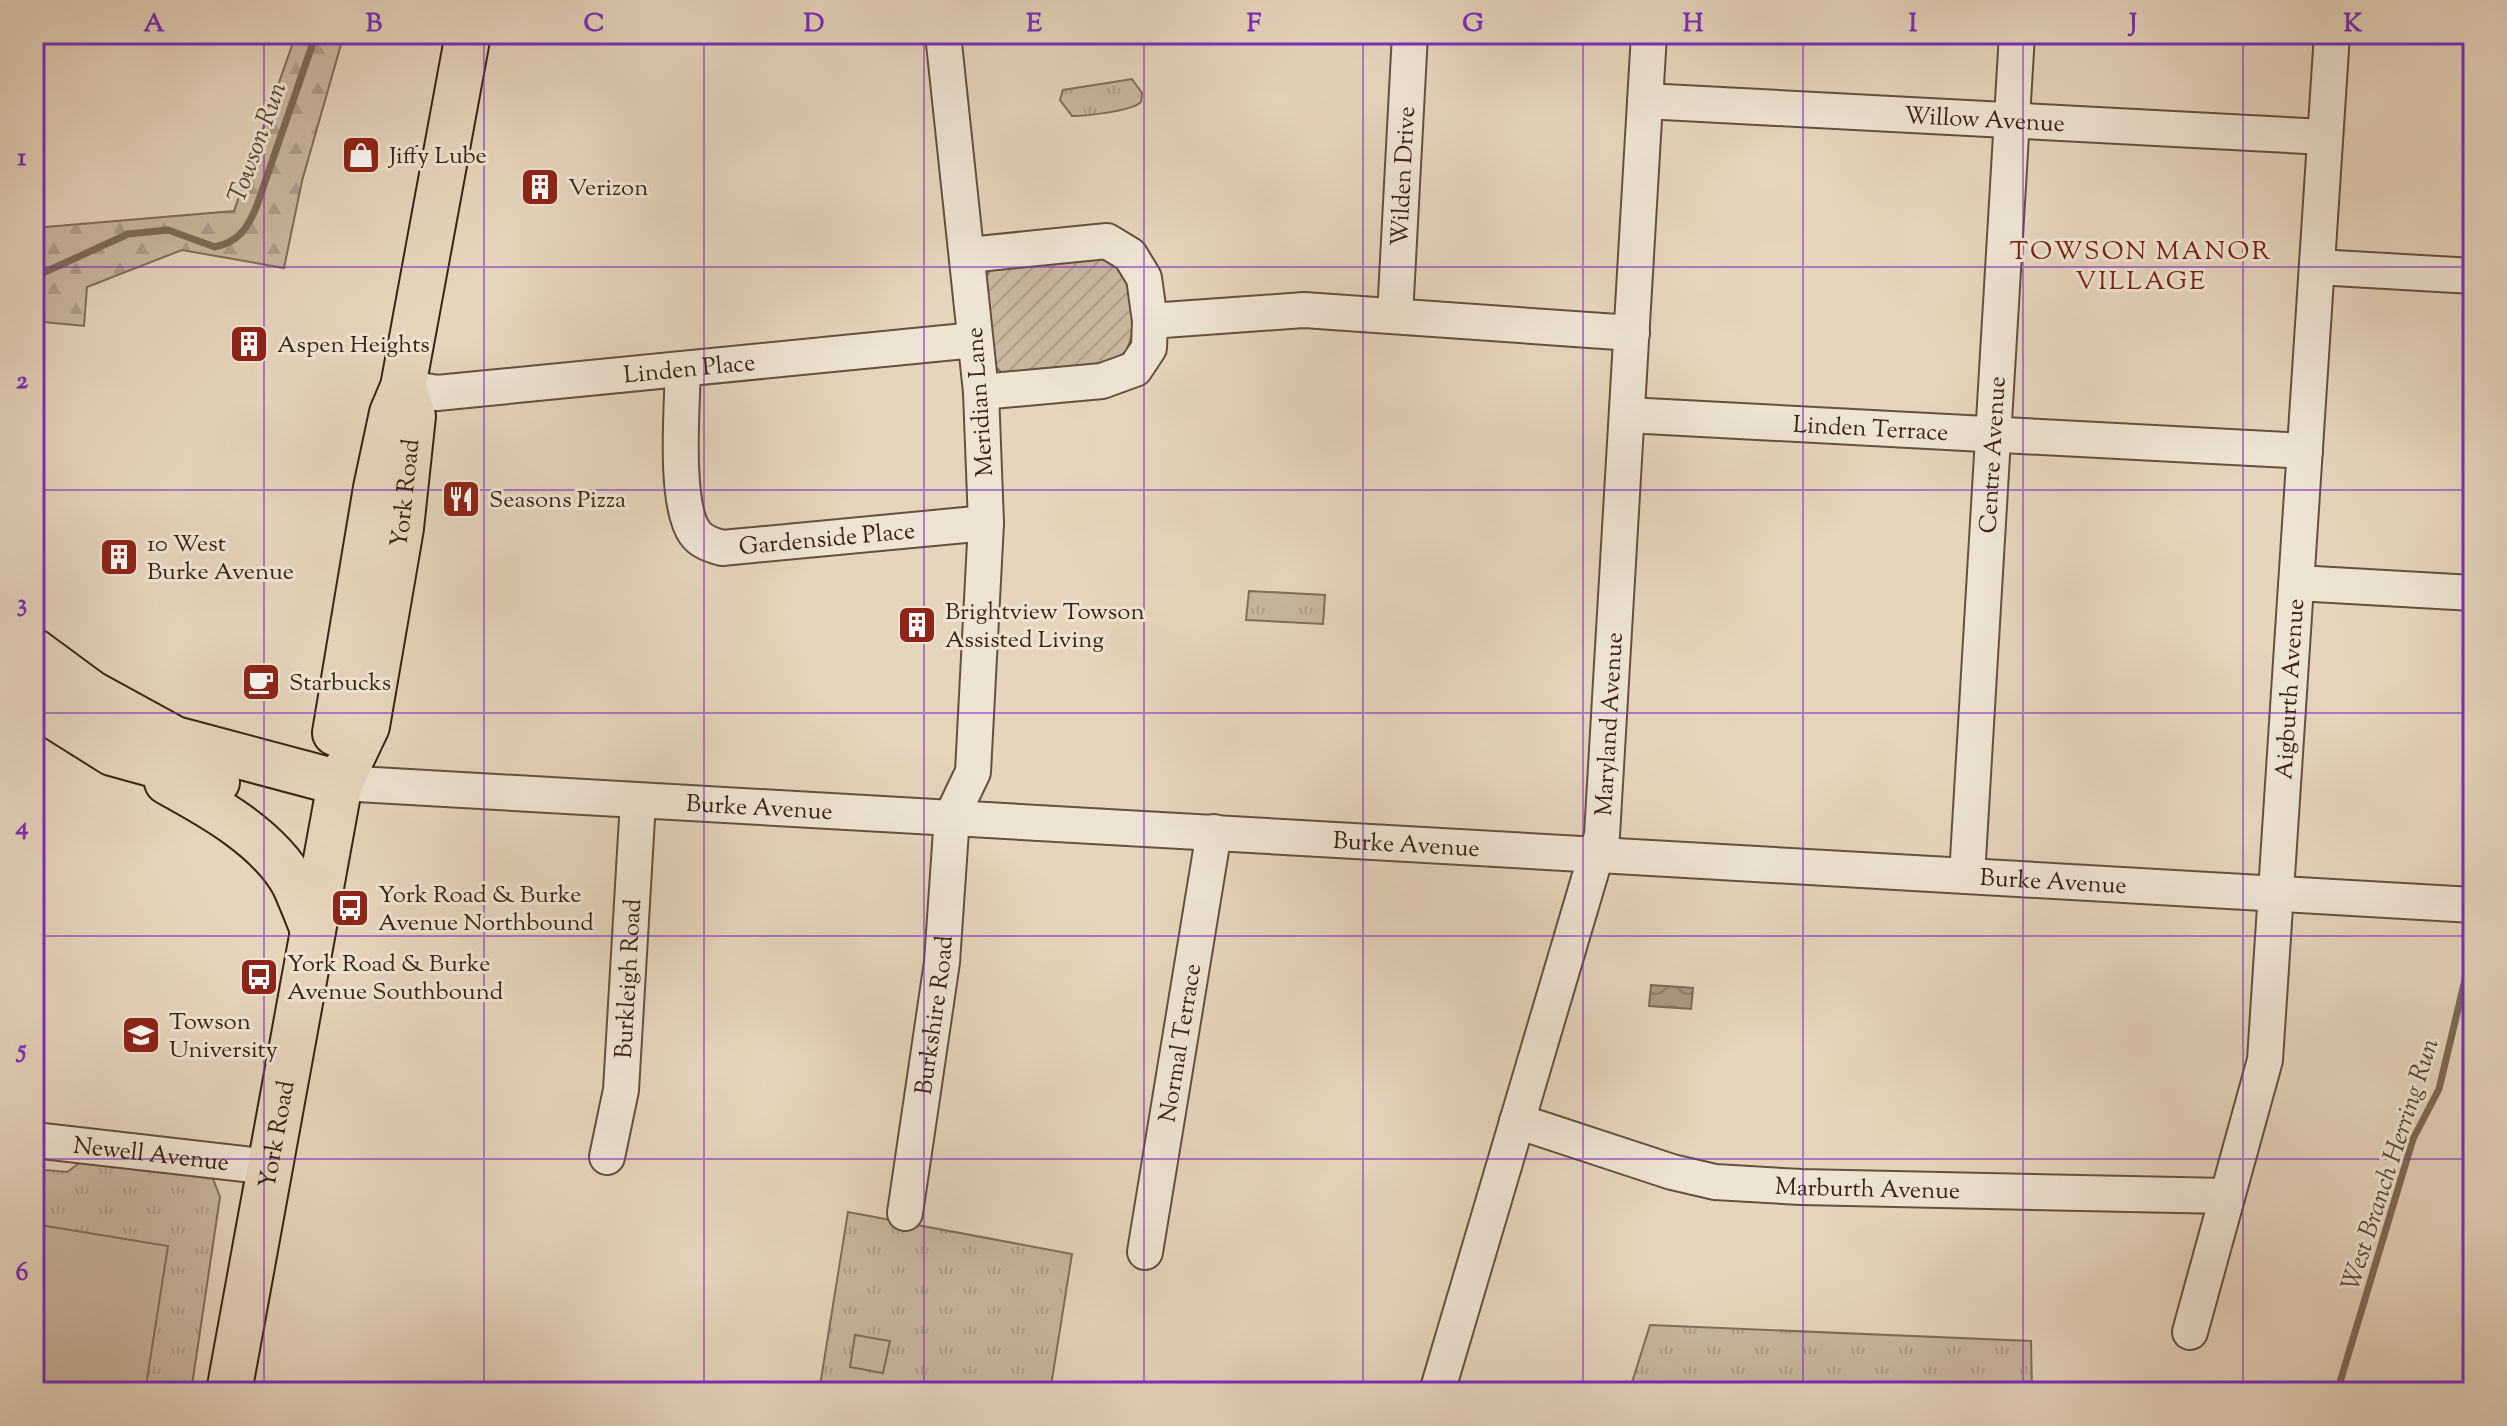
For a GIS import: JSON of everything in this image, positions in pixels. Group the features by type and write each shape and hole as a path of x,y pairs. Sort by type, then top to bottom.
{"main road":[{"name":"York Road","path":"229,1392 340,783 367,726 401,528 413,416 403,387 468,34"},
{"name":"Burke Avenue","path":"34,651 91,693 175,739 340,783"},
{"name":"Burke Avenue","path":"34,704 112,753 242,789 284,796 340,783"},
{"path":"112,753 209,806 248,834 293,882 313,930"}],"street":[{"name":"Meridian Lane","path":"943,34 981,392 986,523 973,772 952,816"},
{"name":"Wilden Drive","path":"1395,316 1410,34"},
{"name":"Maryland Avenue","path":"1437,1392 1602,835 1649,34"},
{"name":"Centre Avenue","path":"1967,876 2017,34"},
{"name":"Aigburth Avenue","path":"2190,1332 2265,1060 2332,34"},
{"name":"Willow Avenue","path":"1645,101 2325,137"},
{"path":"968,255 1107,241 1130,255 1144,278 1150,321 1149,348 1135,369 1102,381 981,392"},
{"path":"2317,267 2473,276"},
{"path":"1150,321 1304,310 1632,333"},
{"name":"Linden Place","path":"403,387 437,393 975,340"},
{"name":"Gardenside Place","path":"683,370 682,461 688,519 694,532 711,545 722,548 986,523"},
{"name":"Linden Terrace","path":"1627,415 2305,451"},
{"path":"2297,583 2473,593"},
{"name":"Meridian Lane","path":"973,772 993,819"},
{"name":"Burke Avenue","path":"340,783 2473,905"},
{"name":"Burkleigh Road","path":"607,1157 621,1090 638,801"},
{"name":"Burkshire Road","path":"905,1213 942,962 952,816"},
{"name":"Normal Terrace","path":"1145,1252 1214,832"},
{"name":"Marburth Avenue","path":"1517,1121 1672,1172 1715,1182 1801,1187 2227,1196"},
{"name":"Newell Avenue","path":"34,1140 270,1167"}],"green space":[{"path":"296,34 344,34 302,181 284,268 182,250 87,287 84,326 34,321 34,228 234,211"},
{"path":"1132,79 1142,93 1141,102 1129,108 1072,116 1060,100 1063,90"},
{"path":"1092,256 1117,267 1129,287 1133,323 1124,353 1102,362 1101,367 1005,376 993,364 984,280 993,266"},
{"path":"1249,591 1325,595 1323,624 1246,620"},
{"path":"85,1159 207,1175 213,1179 220,1197 191,1392 34,1392 34,1169 67,1172"},
{"path":"848,1212 1072,1254 1050,1392 819,1392"},
{"path":"34,1224 168,1246 145,1392 34,1392"},
{"path":"1650,1325 2031,1341 2032,1392 1629,1392"},
{"path":"855,1335 890,1341 883,1373 850,1367"}],"water":[{"path":"1651,985 1693,988 1691,1009 1649,1006"}],"waterway":[{"name":"Towson Run","path":"34,277 128,234 168,230 215,247 236,238 256,208 316,34"},
{"name":"West Branch Herring Run","path":"2337,1392 2413,1139 2439,1089 2473,946"}],"place":[{"name":"Jiffy Lube","path":"361,155"},
{"name":"Verizon","path":"540,187"},
{"name":"Aspen Heights","path":"249,344"},
{"name":"Seasons Pizza","path":"461,499"},
{"name":"10 West Burke Avenue","path":"119,557"},
{"name":"Brightview Towson Assisted Living","path":"917,625"},
{"name":"Starbucks","path":"261,682"},
{"name":"York Road & Burke Avenue Northbound","path":"350,908"},
{"name":"York Road & Burke Avenue Southbound","path":"259,977"},
{"name":"Towson University","path":"141,1035"}],"district":[{"name":"TOWSON MANOR VILLAGE","path":"2141,265"}]}
